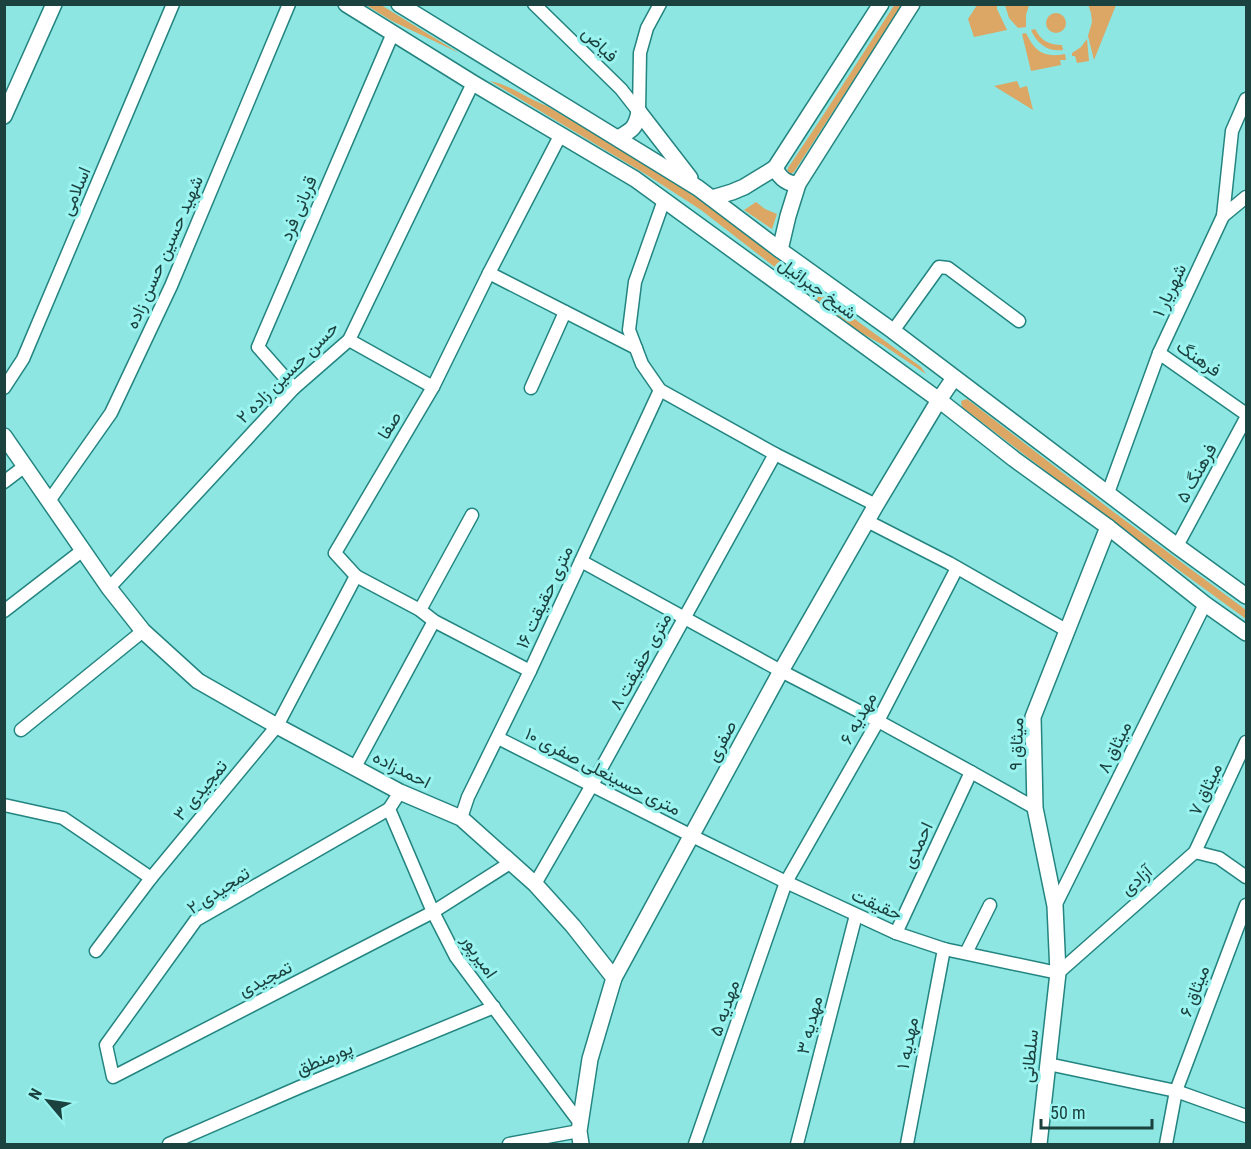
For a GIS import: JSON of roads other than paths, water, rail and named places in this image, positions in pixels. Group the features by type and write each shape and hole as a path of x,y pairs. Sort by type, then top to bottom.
{"street":[{"path":"4,116 54,4"},
{"name":"اسلامی","path":"4,388 23,359 173,4"},
{"name":"شهید حسین حسن زاده","path":"49,501 111,413 171,286 289,4"},
{"name":"شیخ جبرائیل","path":"346,4 634,179 939,400 1246,633"},
{"name":"شیخ جبرائیل","path":"399,4 698,188 1246,596"},
{"path":"618,138 630,131 637,123 640,53 647,27 660,4"},
{"path":"712,198 744,187 775,168 881,4"},
{"path":"780,250 798,184 912,4"},
{"name":"فیاض","path":"535,5 621,89 639,112"},
{"name":"قربانی فرد","path":"294,388 258,346 393,33"},
{"path":"473,83 489,60"},
{"name":"حسن حسین زاده ۲","path":"109,588 294,388 349,340 473,83"},
{"name":"شهریار ۱","path":"1108,493 1159,353 1223,216 1232,131 1246,99"},
{"path":"639,112 698,188"},
{"name":"صفا","path":"356,576 335,553 433,387 561,135"},
{"path":"775,168 778,175 786,182 798,184"},
{"path":"1223,216 1246,197"},
{"path":"664,200 635,282 629,330 642,364 660,390 775,454 876,505"},
{"path":"892,331 939,267 948,268 1019,321"},
{"path":"489,273 636,348"},
{"path":"531,388 565,312"},
{"path":"349,340 433,387"},
{"name":"فرهنگ","path":"1159,353 1246,416"},
{"name":"صفری","path":"580,1133 590,1059 614,978 781,671 876,505 954,378"},
{"name":"۱۶ متری حقیقت","path":"460,819 468,797 530,671 660,390"},
{"name":"فرهنگ ۵","path":"1177,546 1246,416"},
{"name":"احمدزاده","path":"4,436 109,588 143,631 198,681 400,792 460,819 535,884 573,926 614,978"},
{"name":"۸ متری حقیقت","path":"535,884 775,454"},
{"path":"4,482 25,466"},
{"path":"420,610 472,515"},
{"path":"867,521 957,568 1066,630"},
{"name":"میثاق ۹","path":"1058,973 1055,906 1035,808 1033,717 1108,527"},
{"path":"4,611 83,550"},
{"path":"581,561 1035,808"},
{"name":"مهدیه ۶","path":"786,882 878,721 957,568"},
{"path":"277,726 356,576 420,610 434,621 530,671"},
{"name":"میثاق ۸","path":"1055,906 1205,604"},
{"path":"355,767 434,621"},
{"path":"21,730 143,631"},
{"name":"تمجیدی ۳","path":"96,951 151,878 277,726"},
{"name":"۱۰ متری حسینعلی صفری","path":"498,738 692,836"},
{"name":"میثاق ۷","path":"1195,852 1246,742"},
{"name":"احمدی","path":"896,933 971,772"},
{"path":"389,809 400,792"},
{"path":"4,805 63,818 151,878"},
{"name":"امیرپور","path":"389,809 433,912 456,957 494,1006 580,1133"},
{"name":"تمجیدی ۲","path":"113,1077 106,1045 196,920 389,809"},
{"name":"حقیقت","path":"692,836 896,933 944,949 1058,973"},
{"path":"1195,852 1219,858 1246,877"},
{"name":"آزادی","path":"1058,973 1195,852"},
{"name":"تمجیدی","path":"113,1077 433,912 510,863"},
{"name":"مهدیه ۵","path":"695,1144 786,882"},
{"path":"966,954 990,905"},
{"name":"میثاق ۶","path":"1166,1144 1176,1090 1246,905"},
{"name":"مهدیه ۳","path":"797,1144 856,915"},
{"name":"مهدیه ۱","path":"907,1144 944,949"},
{"name":"سلطانی","path":"1039,1144 1058,973"},
{"name":"پورمنطق","path":"169,1144 494,1006"},
{"path":"1048,1064 1176,1090 1246,1116"},
{"path":"509,1144 580,1133"}]}
